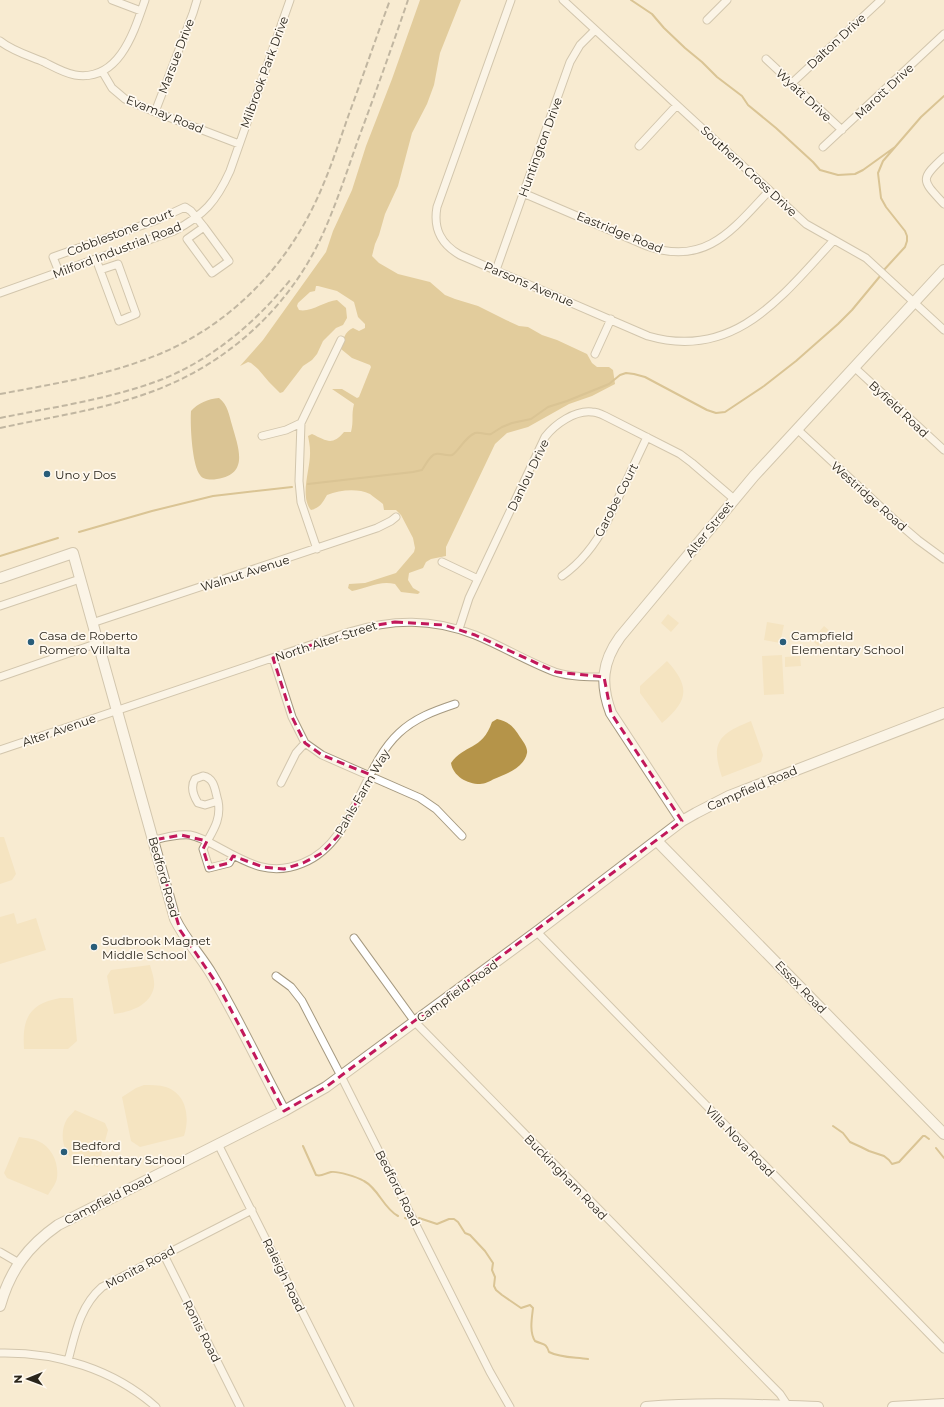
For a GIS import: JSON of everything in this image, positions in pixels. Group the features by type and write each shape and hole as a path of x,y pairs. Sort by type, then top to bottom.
{"street":[{"path":"112,0 141,11"},
{"path":"0,41 12,49 74,74 83,75 102,71 114,62 123,52 145,0"},
{"name":"Marsue Drive","path":"155,112 193,13 196,0"},
{"name":"Milbrook Park Drive","path":"239,144 290,0"},
{"name":"Parsons Avenue","path":"511,0 437,207 436,214 438,232 447,246 460,255 648,336 672,341 688,342 702,340 730,332 755,319 768,310 834,240"},
{"name":"Southern Cross Drive","path":"563,0 806,224 857,252 875,266 944,330"},
{"path":"707,20 727,0"},
{"name":"Dalton Drive","path":"792,83 881,0"},
{"name":"Huntington Drive","path":"496,270 570,62 580,45 595,30"},
{"name":"Marott Drive","path":"823,147 944,34"},
{"name":"Wyatt Drive","path":"766,59 842,130"},
{"name":"Evamay Road","path":"102,71 112,88 125,99 239,144"},
{"path":"639,146 677,105"},
{"name":"Milford Industrial Road","path":"0,294 174,230 198,218 219,194 230,171 239,144"},
{"path":"944,157 930,170 926,179 929,188 944,204"},
{"name":"Eastridge Road","path":"523,192 647,246 659,250 678,252 698,250 722,238 732,230 769,190"},
{"name":"Cobblestone Court","path":"59,272 54,257 157,220 183,208 188,208 198,218"},
{"path":"198,218 229,262 212,274 187,239 204,227"},
{"path":"96,259 100,270 119,321 136,314 118,264 100,270"},
{"name":"Alter Street","path":"682,821 611,713 606,696 604,677 609,656 620,637 734,499 944,270"},
{"path":"595,354 611,319"},
{"path":"317,549 304,513 300,493 301,423 341,340"},
{"name":"Byfield Road","path":"854,367 944,450"},
{"name":"Danlou Drive","path":"459,629 469,598 545,437 556,425 579,413 593,412 605,416 671,448 692,462 734,499"},
{"path":"262,436 286,430 301,423"},
{"name":"Westridge Road","path":"797,429 897,522 944,559"},
{"name":"Garobe Court","path":"562,576 580,561 600,535 647,437"},
{"name":"Walnut Avenue","path":"92,623 317,549 377,528 396,517"},
{"name":"Bedford Road","path":"0,578 73,553 172,907 180,930 208,968 219,987 284,1111"},
{"path":"442,562 478,580"},
{"path":"0,606 80,579"},
{"name":"North Alter Street","path":"118,710 349,632 380,624 411,622 428,623 459,629 556,672 584,677 604,677"},
{"path":"0,677 98,643"},
{"path":"272,658 292,716 305,743 322,755 371,775 428,803 436,809 462,836"},
{"name":"Pahls Farm Way","path":"154,840 180,835 191,835 207,841 252,865 273,869 293,867 313,859 322,853 338,836 383,753 398,734 425,715 455,704"},
{"name":"Alter Avenue","path":"0,750 118,710"},
{"name":"Campfield Road","path":"0,1306 10,1278 19,1263 31,1247 45,1234 58,1225 317,1093 537,932 682,821 729,796 944,712"},
{"path":"281,783 296,753 305,743"},
{"path":"218,801 204,805 198,803 193,794 192,787 195,779 203,776 210,778 213,782 218,801 220,810 220,816 217,824 203,850 209,868 229,863 233,856"},
{"name":"Essex Road","path":"657,841 944,1134"},
{"name":"Villa Nova Road","path":"537,932 944,1349"},
{"name":"Buckingham Road","path":"354,938 415,1022 780,1394 788,1406"},
{"name":"Bedford Road","path":"276,976 286,982 297,993 341,1076 490,1372 510,1407"},
{"name":"Raleigh Road","path":"218,1144 350,1407"},
{"name":"Monita Road","path":"68,1360 79,1320 95,1293 110,1282 252,1210"},
{"path":"0,1252 19,1263"},
{"name":"Ronis Road","path":"164,1254 240,1407"},
{"path":"0,1353 35,1354 68,1360 111,1377 141,1395 156,1407"},
{"path":"646,1407 711,1404 818,1407"},
{"path":"892,1407 944,1404"}],"highlighted area":[{"path":"395,622 444,625 475,635 556,672 604,677 611,713 682,821 326,1087 284,1111 219,987 180,930 154,840 181,835 207,841 203,849 209,868 229,863 233,856 263,867 284,869 303,863 322,853 338,836 371,775 322,755 305,743 292,717 273,658 365,627"}],"shaded area":[{"path":"420,0 461,0 440,53 434,85 427,104 412,133 398,186 385,214 372,256 379,263 398,274 430,282 445,295 478,306 519,326 528,327 542,335 557,340 587,354 592,363 597,367 609,367 613,370 615,384 592,396 569,404 528,427 507,433 495,444 446,547 446,556 431,559 426,562 423,568 409,573 408,580 413,588 420,592 418,594 401,592 395,584 389,583 352,591 348,588 349,584 365,583 396,573 414,552 415,548 413,538 401,515 396,510 384,510 383,504 370,494 354,490 337,492 327,495 317,508 311,510 306,497 306,482 310,458 308,436 312,434 329,441 333,441 344,432 351,432 354,404 332,389 342,389 357,398 359,397 371,367 370,365 352,358 341,349 343,340 350,329 353,328 359,331 365,328 365,324 358,317 354,302 337,291 316,286 315,291 310,292 298,303 297,306 299,310 308,310 337,300 346,308 347,318 343,325 336,328 323,341 317,354 312,360 303,366 283,392 280,393 251,363 248,362 240,366 263,340 326,252 333,231 352,190 366,146"},
{"path":"219,398 229,414 239,450 239,458 238,466 234,472 227,476 212,480 203,478 197,470 193,454 191,411 204,402"},
{"path":"668,614 679,623 671,632 661,623"},
{"path":"767,622 784,625 780,643 764,640"},
{"path":"824,626 831,632 818,646 812,640"},
{"path":"782,655 784,694 764,695 762,656"},
{"path":"800,656 801,666 785,667 785,657"},
{"path":"667,661 675,670 680,679 683,686 683,694 677,708 662,723 640,693 640,686"},
{"path":"497,719 508,723 518,733 527,749 525,758 514,770 504,775 486,783 470,783 461,778 455,772 451,763 461,753 478,743 488,731 492,722"},
{"path":"751,721 763,755 761,762 722,777 718,765 717,755 717,747 720,741 731,730"},
{"path":"0,837 4,837 16,874 12,880 0,884"},
{"path":"14,913 17,924 36,918 46,950 0,964 0,917"},
{"path":"150,965 154,984 152,994 144,1003 133,1010 114,1014 107,976 111,970"},
{"path":"60,998 73,998 77,1041 68,1049 24,1049 24,1029 30,1014 41,1004"},
{"path":"144,1085 158,1085 166,1087 179,1095 185,1107 187,1122 184,1136 140,1147 131,1141 122,1097"},
{"path":"75,1110 105,1123 108,1130 98,1167 76,1161 71,1158 65,1148 63,1142 63,1130 67,1119"},
{"path":"19,1137 38,1141 47,1147 54,1156 57,1167 57,1178 55,1185 48,1195 7,1178 4,1173"}],"waterway":[{"path":"631,0 652,14 685,48 717,77 742,96 748,105 776,128 820,170 838,175 855,174 895,147"},
{"path":"883,271 905,247 907,236 881,198 878,173 883,161 921,117 944,96"},
{"path":"308,484 422,470 433,455 452,455 471,435 475,433 491,434 512,423 531,419 548,407 609,384 620,375 626,373 645,377 707,410 716,413 725,412 764,386 796,361 852,310 881,275"},
{"path":"79,532 152,511 213,496 292,487"},
{"path":"0,556 58,538"},
{"path":"833,1126 843,1133 850,1142 884,1156 892,1164 899,1162 923,1136 929,1139"},
{"path":"303,1146 316,1175 320,1176 329,1172 338,1172 361,1179 369,1184 388,1208 398,1216"},
{"path":"936,1148 944,1158"},
{"path":"419,1218 437,1224 449,1219 454,1219 458,1222 465,1233 470,1235 485,1251 493,1263 492,1270 495,1277 494,1286 496,1290 521,1308 530,1305 533,1308 531,1329 535,1341 544,1344 549,1352 554,1354 588,1359"}],"railway":[{"path":"0,394 73,380 144,360 195,336 218,321 260,284 295,239 321,190 390,0"},
{"path":"0,428 106,406 146,394 191,374 214,361 236,345 256,327 292,286 307,264 320,240 340,191 408,0"},
{"path":"0,418 82,402 123,392 163,379 182,370 200,361 249,324 278,295 291,279"}],"place":[{"name":"Uno y Dos","path":"47,474"},
{"name":"Casa de Roberto Romero Villalta","path":"31,642"},
{"name":"Campfield Elementary School","path":"783,642"},
{"name":"Sudbrook Magnet Middle School","path":"94,947"},
{"name":"Bedford Elementary School","path":"64,1152"}]}
